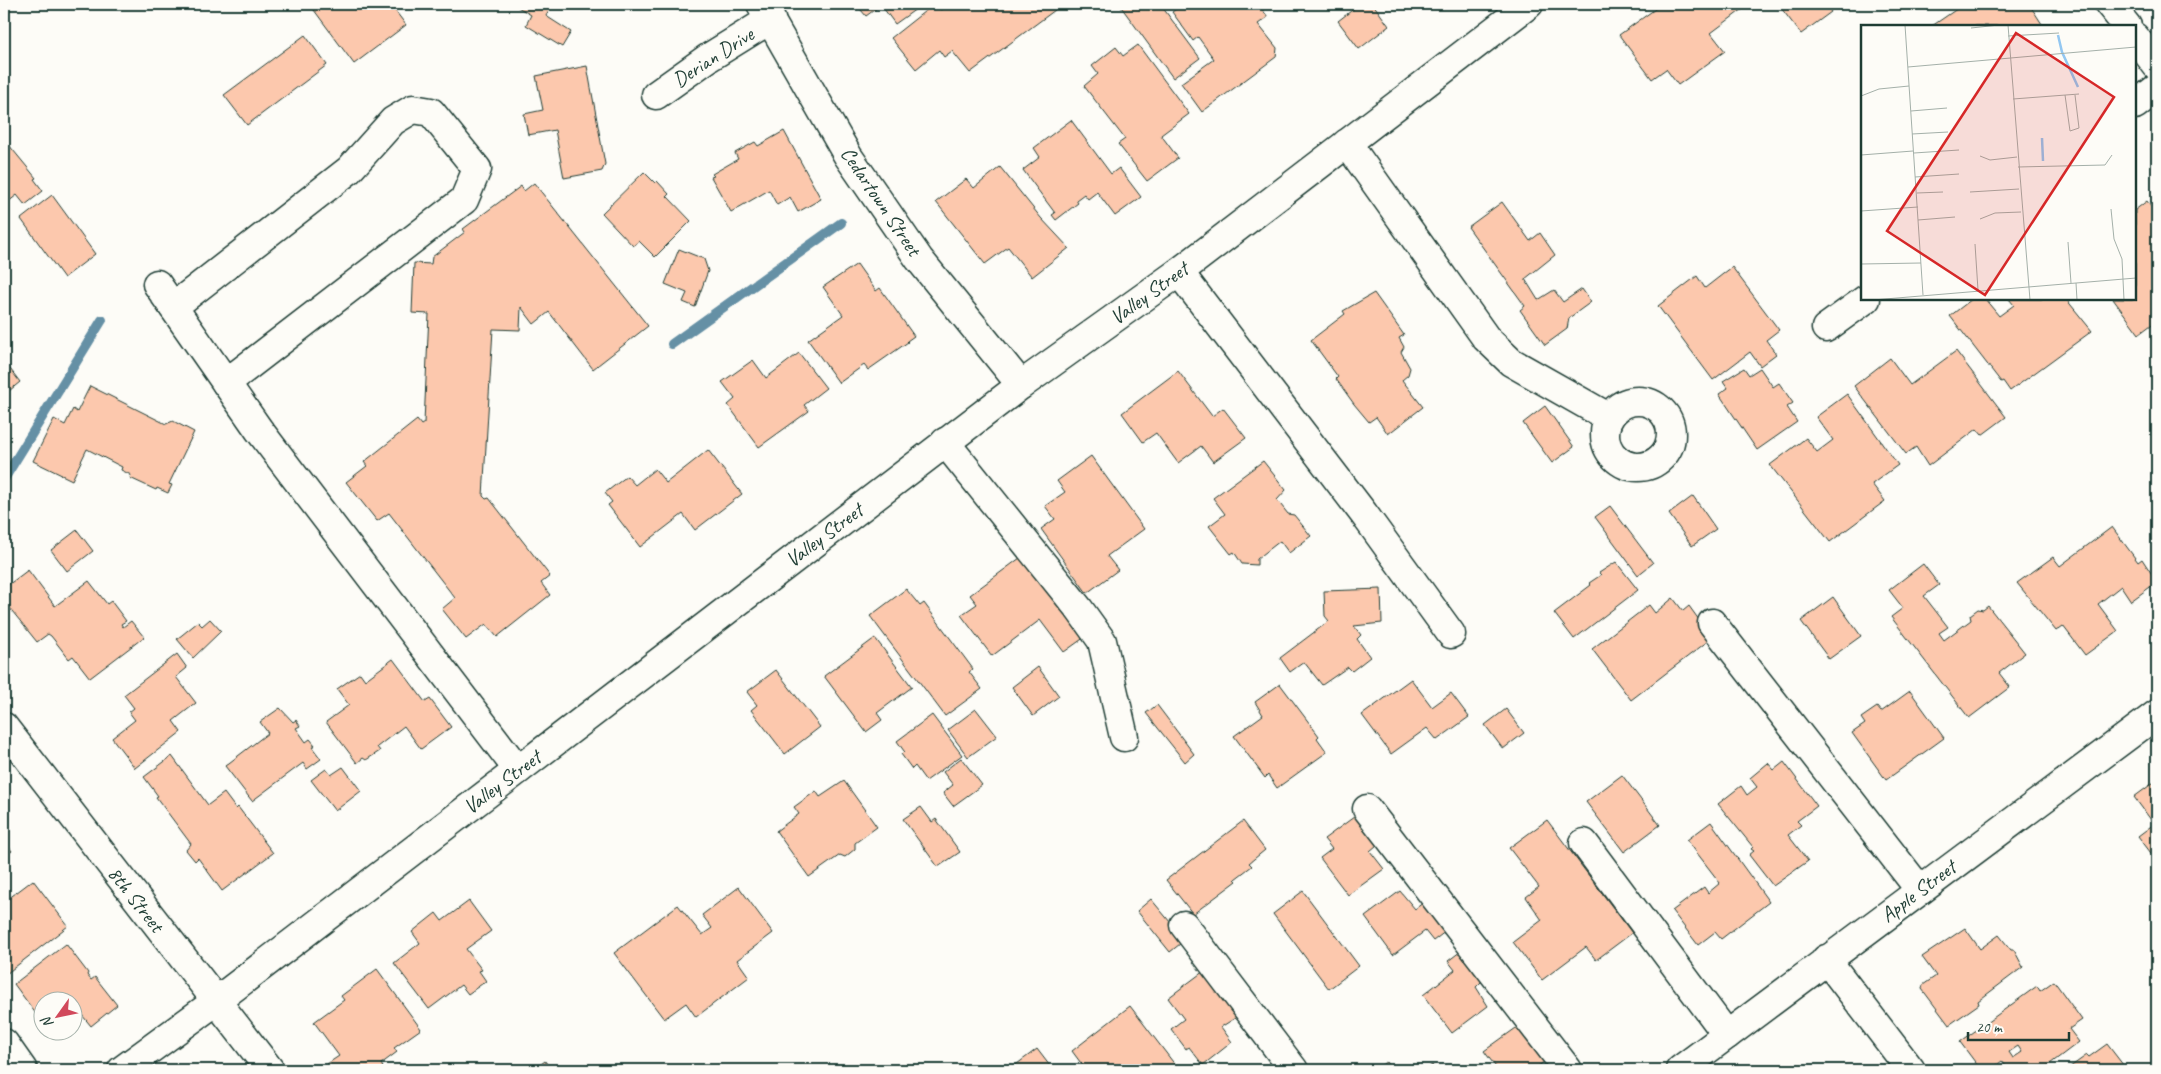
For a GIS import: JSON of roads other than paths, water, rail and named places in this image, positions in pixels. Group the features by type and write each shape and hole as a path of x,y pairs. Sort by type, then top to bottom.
{"street":[{"name":"Valley Street","path":"122,1070 215,1002 1021,384 1179,272 1529,4"},
{"path":"2109,4 2126,25"},
{"name":"Derian Drive","path":"656,95 708,58 766,11"},
{"name":"Cedartown Street","path":"766,11 859,172 919,259 1021,384"},
{"path":"2136,38 2157,66"},
{"path":"2136,103 2157,88"},
{"path":"173,307 349,170 393,121 413,108 431,112 477,169 464,200 226,383"},
{"path":"1347,143 1486,338 1512,362 1608,417"},
{"path":"1179,272 1364,514 1451,634"},
{"path":"157,284 259,430 518,770"},
{"path":"1826,328 1865,300"},
{"path":"945,442 1079,608 1102,641 1124,737"},
{"path":"1712,623 1920,890"},
{"name":"Apple Street","path":"1680,1070 1826,959 2157,714"},
{"name":"8th Street","path":"4,727 215,1002 270,1070"},
{"path":"1367,809 1568,1070"},
{"path":"1584,844 1727,1035"},
{"path":"1184,925 1294,1070"},
{"path":"1826,959 1911,1070"},
{"path":"4,1043 23,1070"}],"waterway":[{"path":"672,344 841,223"},
{"path":"4,479 102,320"}]}
